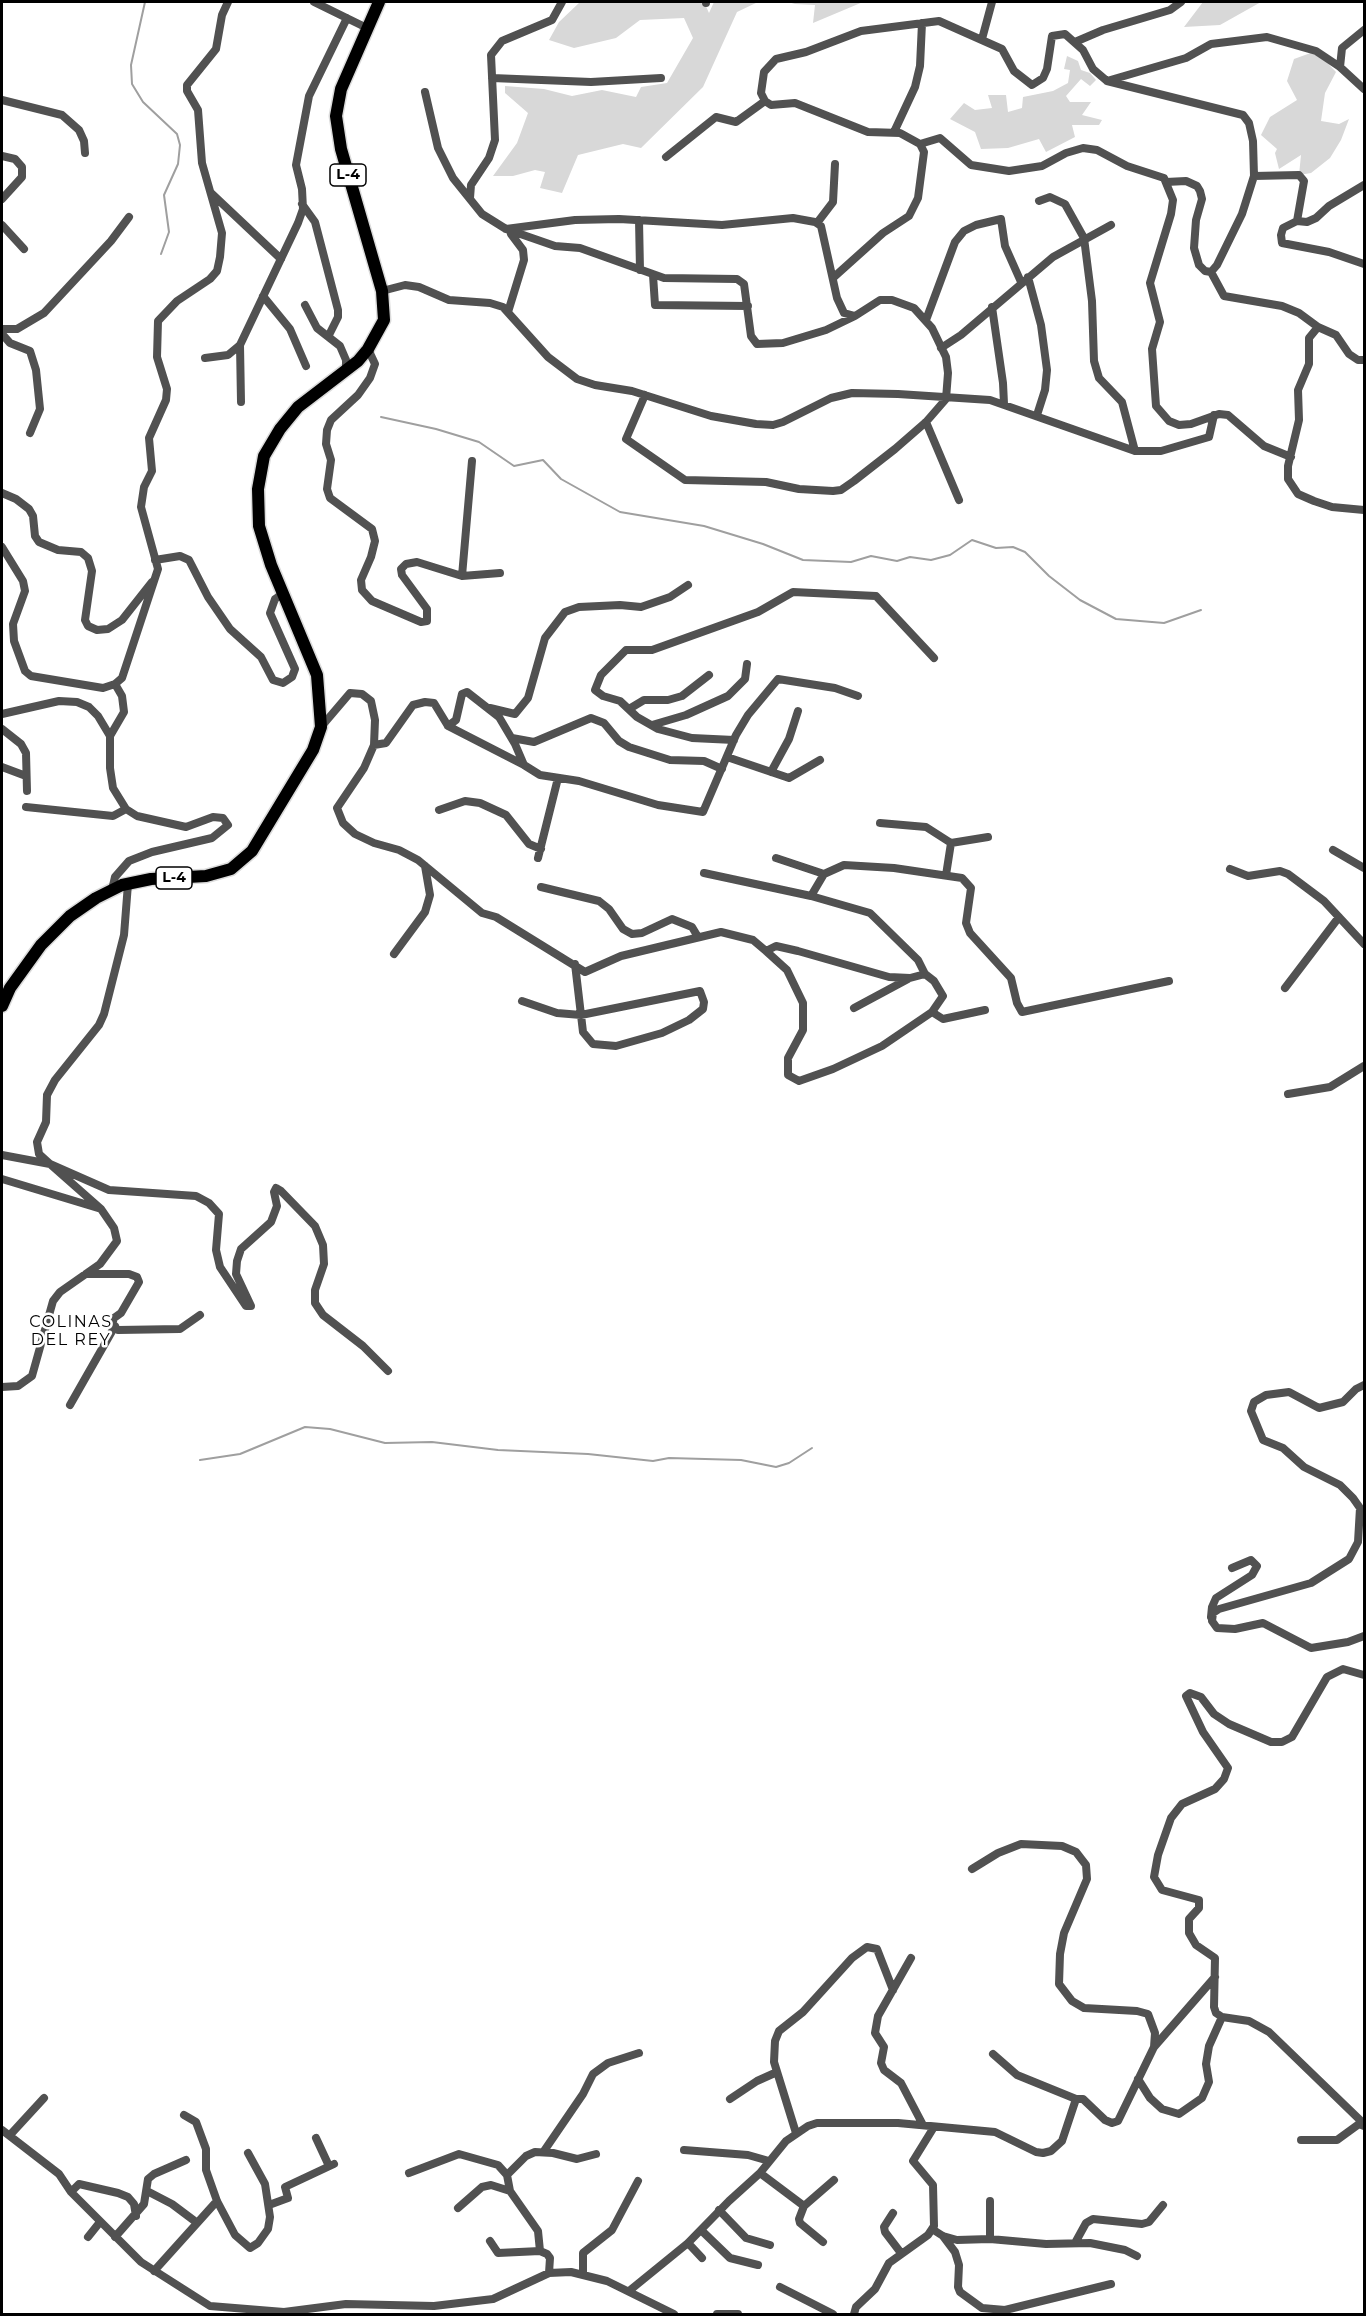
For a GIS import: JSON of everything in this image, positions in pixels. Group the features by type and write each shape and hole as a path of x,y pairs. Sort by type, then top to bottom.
{"main road":[{"name":"L-4","path":"2,1006 10,988 41,945 70,916 112,890 151,879 206,876 231,869 252,851 313,750 321,727 317,675 271,565 259,526 258,489 264,456 280,429 298,407 368,350 384,321 382,291 341,150 336,116 342,89 379,2"}],"street":[{"path":"2,547 23,581 25,591 14,624 14,641 25,671 31,676 103,688 115,684 122,678 157,576 141,507 144,487 152,471 149,438 166,400 167,388 157,357 158,321 177,301 210,279 217,271 222,233 202,163 198,110 187,91 187,85 216,49 222,15 228,2"},
{"path":"314,2 367,28"},
{"path":"470,200 471,185 489,158 495,140 496,111 492,55 495,47 502,41 552,20 562,2"},
{"path":"982,39 992,2"},
{"path":"1076,42 1103,30 1170,10 1181,2"},
{"path":"205,358 228,355 240,345 298,223 302,204 296,165 309,96 347,18"},
{"path":"834,277 876,238 909,216 920,186 924,152 920,144 894,132 868,132 795,103 771,105 765,101 761,93 764,72 776,58 806,52 861,31 939,21 1002,49 1014,71 1032,85 1043,78 1047,69 1052,36 1065,34 1076,42 1093,69 1107,81 1243,115 1249,123 1253,141 1254,176 1242,214 1217,265 1211,272"},
{"path":"894,132 915,87 920,66 922,23"},
{"path":"1340,67 1342,48 1365,30"},
{"path":"1107,81 1186,58 1211,44 1267,38 1316,51 1340,67 1365,89"},
{"path":"492,78 591,82 661,78"},
{"path":"425,92 438,148 453,178 482,214 517,238 523,250 524,260 508,312"},
{"path":"2,100 62,115 79,130 84,141 85,153"},
{"path":"666,157 716,117 736,122 765,101"},
{"path":"920,144 940,138 971,165 1009,171 1042,166 1066,153 1083,148 1096,150 1127,166 1164,178 1173,200 1172,214 1150,283 1160,322 1152,349 1156,406 1169,421 1179,424 1191,424 1214,415 1228,415 1264,446 1291,457"},
{"path":"2,156 15,159 22,166 22,177 2,199"},
{"path":"817,223 833,202 835,165"},
{"path":"1254,176 1299,175 1304,181 1297,221"},
{"path":"1166,182 1186,182 1197,186 1200,191 1202,199 1196,220 1194,248 1199,265 1205,271 1211,272"},
{"path":"1363,188 1329,206 1316,218 1307,222 1297,221 1283,228 1282,243 1329,252 1365,264"},
{"path":"210,192 281,259"},
{"path":"1038,201 1050,197 1065,204 1084,238 1092,302 1094,361 1099,378 1122,402 1135,451"},
{"path":"302,204 315,222 338,310 338,317 329,335"},
{"path":"30,433 40,409 36,370 30,351 10,343 2,332 17,329 44,313 111,241 129,217"},
{"path":"506,229 575,220 639,220 722,225 793,218 817,223 821,226 840,308 844,313 855,316"},
{"path":"926,320 955,242 964,231 976,225 1000,219 1005,246 1021,282"},
{"path":"639,220 640,270"},
{"path":"2,225 24,249"},
{"path":"941,348 961,335 1053,257 1111,225"},
{"path":"506,229 555,246 580,248 664,278 737,279 744,284 752,336 757,344 783,343 816,333 855,316 880,300 892,300 914,308 926,320 941,348 948,373 946,399 926,422 896,449 841,490 799,489 766,482 709,483 685,480 626,439 645,395"},
{"path":"1211,272 1224,296 1282,306 1299,313 1318,327 1336,335 1349,354 1358,360 1365,360"},
{"path":"652,275 655,305 748,306"},
{"path":"1028,277 1041,325 1047,370 1045,390 1037,415"},
{"path":"382,291 396,285 419,287 449,300 490,303 503,307 548,357 577,379 645,395 711,416 773,425 831,398 852,393 990,400 1135,451 1161,452 1196,443 1209,437 1214,415"},
{"path":"263,296 290,329 306,366"},
{"path":"305,305 317,328 329,335 340,346 346,360 346,370"},
{"path":"992,307 1004,383 1004,404"},
{"path":"1318,327 1309,338 1309,364 1298,390 1299,420 1288,479 1298,494 1332,507 1365,510"},
{"path":"240,345 242,402"},
{"path":"368,350 375,364 370,378 358,395 331,420 327,430 326,444 331,460 327,489 330,498 362,519 372,529 371,557 361,580 362,590 372,601 421,622 427,621 427,609 402,576 401,569 405,564 417,562 462,576 500,573"},
{"path":"926,422 959,500"},
{"path":"462,576 472,461"},
{"path":"2,493 16,499 29,509 33,516 35,536 39,542 58,550 81,552 88,558 92,571 85,620 88,626 97,630 108,629 122,620 157,576"},
{"path":"155,560 180,556 189,560 208,597 230,629 261,657 273,680 283,683 292,676 295,669 270,613 275,599 284,593"},
{"path":"489,708 515,714 528,698 545,638 565,612 579,607 620,605 641,607 670,597 688,585"},
{"path":"734,740 692,738 652,725 620,701 603,696 595,690 601,675 626,650 652,650 709,631 758,612 793,592 876,596 934,658"},
{"path":"652,725 686,716 728,696 745,679 747,664"},
{"path":"628,709 644,700 668,700 682,696 709,675"},
{"path":"374,745 387,743 413,705 425,702 434,703 448,726 540,775 579,781 658,805 703,812 734,740 748,715 778,679 835,688 858,696"},
{"path":"112,890 115,877 129,861 152,852 212,838 228,825 223,818 213,817 186,827 137,816 126,809 113,788 110,768 110,736 124,712 122,696 115,684"},
{"path":"448,726 456,720 462,694 467,692 499,717 512,738 524,765"},
{"path":"321,727 350,693 362,694 371,701 375,720 374,745 364,768 337,808 343,823 355,834 374,843 399,849 425,866 482,913 496,917 585,972 621,956 721,932 753,940 787,970 803,1003 803,1030 788,1058 788,1075 799,1081 833,1069 882,1046 932,1012 943,996 934,981 925,974 918,960 870,913 811,896 705,873"},
{"path":"2,714 59,701 77,702 89,707 98,716 110,736"},
{"path":"771,772 789,739 798,711"},
{"path":"512,738 534,742 591,718 604,723 619,741 629,747 670,760 704,760 722,769"},
{"path":"2,729 21,744 26,753 27,791"},
{"path":"727,757 789,778 820,760"},
{"path":"2,767 26,776"},
{"path":"538,858 558,778"},
{"path":"439,810 465,801 480,803 506,815 529,844 541,849"},
{"path":"27,807 113,816 126,809"},
{"path":"880,823 926,827 951,843 988,837"},
{"path":"946,875 951,843"},
{"path":"1333,850 1365,868"},
{"path":"776,858 824,874"},
{"path":"811,896 824,874 844,865 894,868 927,875 962,878 971,888 966,923 970,933 1011,978 1017,1003 1022,1012 1169,981"},
{"path":"394,954 425,912 430,894 425,866"},
{"path":"1230,869 1248,876 1280,871 1288,874 1324,901 1365,944"},
{"path":"2,1387 18,1386 32,1376 53,1301 110,1254 117,1241 114,1228 101,1209 39,1154 37,1142 46,1122 47,1095 55,1080 99,1026 104,1014 124,935 128,884"},
{"path":"541,887 599,901 609,909 623,929 632,934 642,933 672,919 692,927 698,937"},
{"path":"1285,988 1339,917"},
{"path":"766,951 776,946 889,977 910,978"},
{"path":"522,1001 557,1014 580,1015 700,991 704,1002 703,1009 689,1020 662,1032 616,1046 593,1044 587,1040 580,1015 575,964"},
{"path":"854,1008 910,978 925,974"},
{"path":"932,1012 943,1019 985,1010"},
{"path":"1288,1094 1330,1087 1365,1066"},
{"path":"2,1155 50,1164 109,1190 196,1196 209,1203 219,1214 216,1250 220,1267 239,1299 246,1306 251,1306 236,1274 237,1261 241,1249 271,1222 277,1206 274,1192 276,1188 315,1226 323,1245 324,1264 315,1290 315,1303 323,1315 363,1346 388,1371"},
{"path":"2,1179 101,1209"},
{"path":"84,1274 129,1274 137,1277 139,1282 121,1313 114,1318 112,1324 118,1329 180,1329 200,1315"},
{"path":"70,1405 115,1326"},
{"path":"1212,1621 1213,1613 1219,1609 1311,1583 1349,1559 1358,1542 1360,1508 1353,1498 1340,1485 1304,1467 1283,1449 1263,1440 1251,1412 1254,1402 1266,1395 1289,1392 1319,1408 1343,1402 1356,1389 1365,1385"},
{"path":"1232,1568 1251,1560 1257,1566 1252,1575 1216,1598 1212,1607 1212,1621 1217,1628 1235,1629 1263,1623 1311,1648 1348,1642 1365,1636"},
{"path":"1365,1675 1343,1669 1327,1677 1292,1737 1282,1742 1271,1742 1229,1724 1214,1714 1201,1697 1190,1693 1186,1696 1203,1732 1228,1768 1224,1779 1215,1789 1182,1804 1171,1818 1158,1855 1154,1877 1162,1890 1199,1899 1199,1908 1189,1919 1189,1933 1196,1945 1215,1958 1214,2007 1216,2013 1222,2017 1249,2021 1269,2032 1365,2125"},
{"path":"972,1869 998,1853 1021,1844 1062,1846 1076,1852 1086,1865 1087,1880 1064,1933 1060,1954 1059,1983 1072,2001 1084,2008 1137,2011 1148,2014 1155,2033 1154,2047"},
{"path":"796,2133 774,2061 774,2041 779,2031 803,2012 859,1951 867,1947 877,1949 893,1990"},
{"path":"911,1958 875,2025 875,2033 884,2047 880,2063 884,2070 904,2087 923,2125"},
{"path":"993,2054 1017,2075 1076,2099 1083,2099 1105,2120 1112,2123 1118,2121 1154,2047 1215,1977"},
{"path":"1138,2079 1150,2098 1162,2109 1179,2114 1202,2098 1209,2082 1206,2064 1209,2046 1222,2017"},
{"path":"544,2151 583,2094 593,2074 608,2062 639,2053"},
{"path":"730,2099 757,2081 777,2072"},
{"path":"10,2135 44,2098"},
{"path":"629,2291 688,2243 719,2210 760,2173 796,2133 817,2123 923,2125 995,2132 1043,2153 1051,2151 1062,2141 1076,2099"},
{"path":"184,2115 196,2122 206,2149 206,2170 218,2201 235,2235 250,2248 258,2243 268,2229 269,2205 265,2184 248,2153"},
{"path":"1301,2140 1337,2140 1359,2124 1365,2125"},
{"path":"854,2314 856,2307 875,2289 889,2263 928,2235 932,2229 935,2220 933,2185 913,2161 934,2127"},
{"path":"2,2130 59,2174 71,2192 100,2222 154,2271 210,2306 304,2313 325,2311 346,2304 434,2306 493,2299 549,2273 583,2273 629,2291 674,2314"},
{"path":"269,2205 288,2198 285,2187 331,2165 316,2138"},
{"path":"684,2150 748,2155 769,2161"},
{"path":"507,2175 526,2156 544,2151 578,2159 596,2154"},
{"path":"409,2173 459,2154 498,2165 507,2175 510,2191 538,2231 540,2251"},
{"path":"115,2237 136,2216 144,2204 148,2179 186,2160"},
{"path":"760,2173 804,2206"},
{"path":"823,2242 800,2223 799,2219 804,2206 834,2180"},
{"path":"583,2273 583,2253 612,2230 638,2181"},
{"path":"71,2192 79,2184 118,2193 128,2197 134,2204 136,2216"},
{"path":"458,2208 482,2187 491,2185 510,2191"},
{"path":"147,2191 172,2204 196,2222"},
{"path":"990,2200 990,2239"},
{"path":"154,2271 196,2222 218,2201"},
{"path":"1075,2243 1086,2223 1093,2219 1149,2223 1163,2205"},
{"path":"719,2210 746,2238 770,2245"},
{"path":"894,2213 884,2227 885,2232 901,2253"},
{"path":"88,2237 100,2222"},
{"path":"932,2229 943,2236 957,2240 990,2239 1046,2244 1075,2243 1107,2246 1137,2256"},
{"path":"701,2230 730,2258 758,2265"},
{"path":"943,2236 955,2252 959,2265 958,2287 960,2292 982,2308 1005,2310 1112,2284"},
{"path":"490,2241 498,2253 540,2251 547,2254 550,2258 549,2273"},
{"path":"688,2243 702,2258"},
{"path":"780,2287 833,2314"},
{"path":"414,2306 426,2314"},
{"path":"717,2314 738,2314"}],"shaded area":[{"path":"580,2 704,2 709,13 714,2 758,2 737,12 703,87 641,148 623,144 578,155 562,193 540,188 545,172 535,170 513,176 493,176 517,143 528,113 505,93 505,86 544,89 572,96 602,90 636,97 641,87 667,83 693,38 684,18 640,20 616,38 574,48 549,40 559,22"},
{"path":"788,2 863,2 813,23 815,5"},
{"path":"1203,2 1261,2 1220,25 1184,27"},
{"path":"1316,51 1336,72 1325,93 1321,121 1339,124 1349,119 1341,140 1330,158 1311,173 1299,175 1301,155 1279,169 1275,153 1277,149 1261,135 1270,117 1297,100 1287,81 1294,59"},
{"path":"1067,56 1078,61 1081,70 1090,73 1096,80 1090,86 1081,79 1066,96 1070,102 1091,102 1082,115 1102,120 1099,125 1072,125 1075,137 1046,152 1039,139 1008,148 981,149 975,132 950,119 964,103 975,110 992,108 988,95 1006,95 1008,112 1022,108 1023,97 1053,91 1068,83 1070,70 1064,69"}],"waterway":[{"path":"145,2 131,65 132,84 143,102 177,134 180,145 178,164 164,195 169,232 161,254"},
{"path":"381,417 436,429 479,442 514,466 543,460 561,479 620,512 704,526 763,544 803,560 851,562 871,556 897,561 910,557 931,560 950,555 972,540 996,548 1013,547 1025,552 1049,576 1080,600 1116,619 1164,623 1201,610"},
{"path":"200,1460 240,1454 305,1427 330,1429 385,1443 432,1442 498,1450 588,1454 653,1461 669,1458 741,1460 776,1467 789,1463 812,1448"}],"district":[{"name":"COLINAS DEL REY","path":"71,1331"}]}
